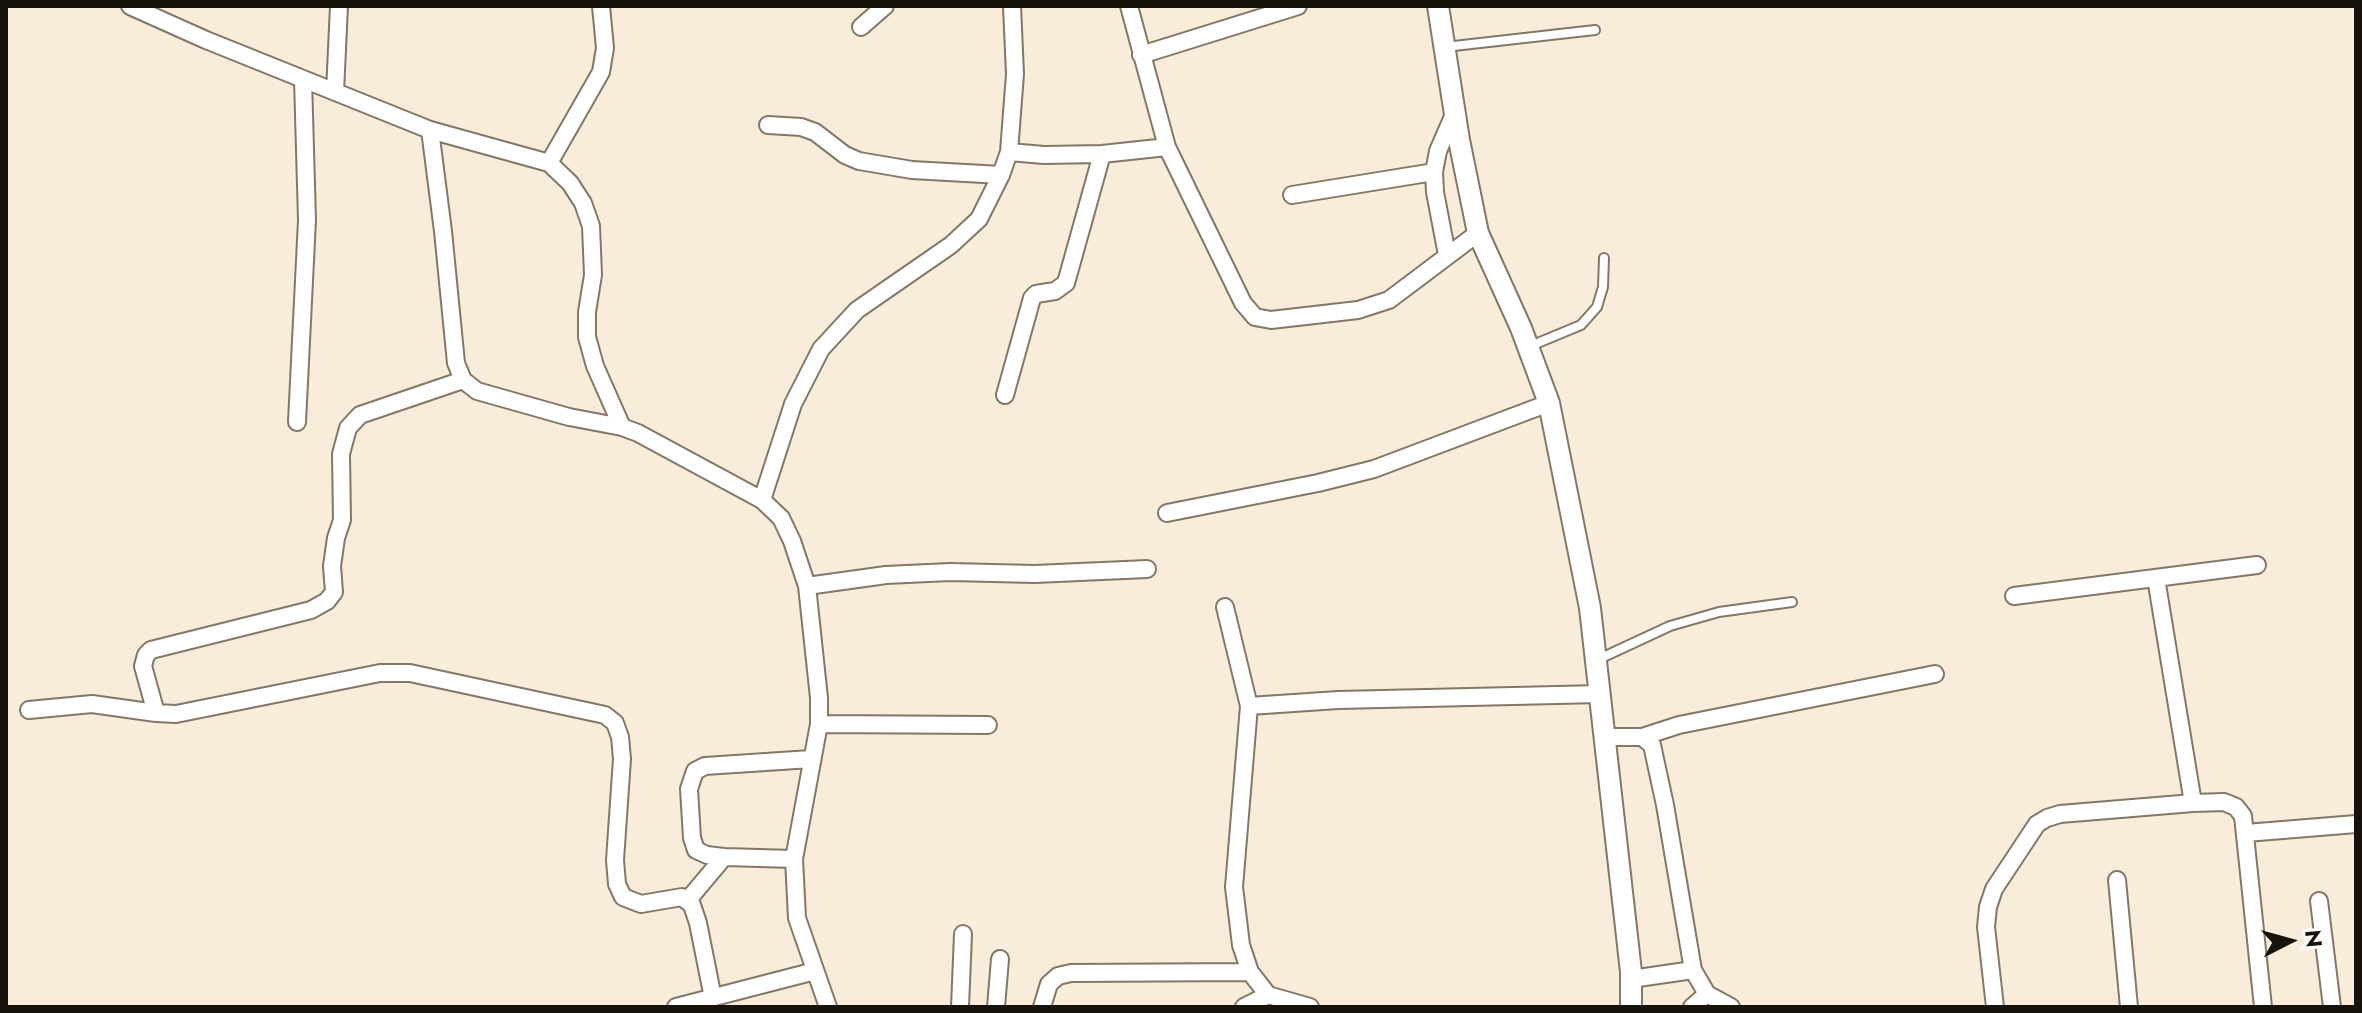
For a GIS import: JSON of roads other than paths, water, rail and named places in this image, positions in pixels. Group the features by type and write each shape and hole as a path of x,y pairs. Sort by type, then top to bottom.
{"street":[{"path":"130,6 430,130 549,163 570,183 583,203 591,226 593,275 587,312 587,337 595,366 622,427"},
{"path":"335,92 339,6"},
{"path":"549,163 601,72 605,48 601,6"},
{"path":"861,27 885,6"},
{"path":"762,500 793,404 821,349 857,310 961,236 979,219 1009,152 1015,74 1012,6"},
{"path":"1129,6 1167,147 1243,303 1255,317 1271,320 1358,310 1389,300 1478,233"},
{"path":"1141,55 1298,6"},
{"path":"1438,6 1478,233 1549,403 1590,608 1631,979 1631,1007"},
{"path":"297,422 307,220 303,79"},
{"path":"1447,255 1434,172 1438,151 1455,112"},
{"path":"768,125 801,127 815,132 845,155 859,161 912,170 1001,175"},
{"path":"430,130 456,363 463,380 477,391 518,404 622,427 762,500 781,518 792,541 807,586 819,698 819,724 794,859 797,918 828,1007"},
{"path":"1009,152 1102,154 1167,147"},
{"path":"1005,395 1032,298 1036,294 1055,291 1066,283 1102,154"},
{"path":"1292,195 1434,172"},
{"path":"156,713 143,666 151,650 311,610 327,601 334,592 332,566 342,520 341,454 348,428 354,421 360,415 463,380"},
{"path":"1167,513 1374,469 1549,403"},
{"path":"2014,596 2257,565"},
{"path":"807,586 886,575 937,572 1035,574 1147,569"},
{"path":"2156,578 2193,803"},
{"path":"1225,607 1249,706 1234,887 1241,945 1250,972 1268,995 1305,1006"},
{"path":"29,710 92,704 176,714 380,673 410,673 605,715 615,723 622,759 615,860 617,884 623,897 641,904 682,897 692,905 713,998"},
{"path":"1606,737 1642,737 1679,725 1935,674"},
{"path":"1249,706 1338,700 1601,694"},
{"path":"819,724 988,725"},
{"path":"1642,737 1652,745 1657,763 1693,970 1707,994 1731,1007"},
{"path":"794,859 724,857 696,850 692,838 689,789 695,771 705,766 811,759"},
{"path":"1995,1007 1986,927 1988,907 1994,889 2037,824 2060,814 2224,802 2236,807 2243,816 2263,1007"},
{"path":"2246,833 2356,824"},
{"path":"687,901 724,857"},
{"path":"2117,880 2129,1007"},
{"path":"2319,901 2332,1007"},
{"path":"960,1007 963,934"},
{"path":"996,1007 1000,959"},
{"path":"1631,979 1693,970"},
{"path":"685,1006 815,971"},
{"path":"1042,1007 1049,984 1058,976 1071,973 1250,972"},
{"path":"1692,1007 1707,994"},
{"path":"1244,1007 1268,995"}],"lane":[{"path":"1445,47 1595,30"},
{"path":"1528,347 1581,325 1597,307 1603,287 1604,258"},
{"path":"1597,660 1670,626 1719,612 1792,602"}]}
